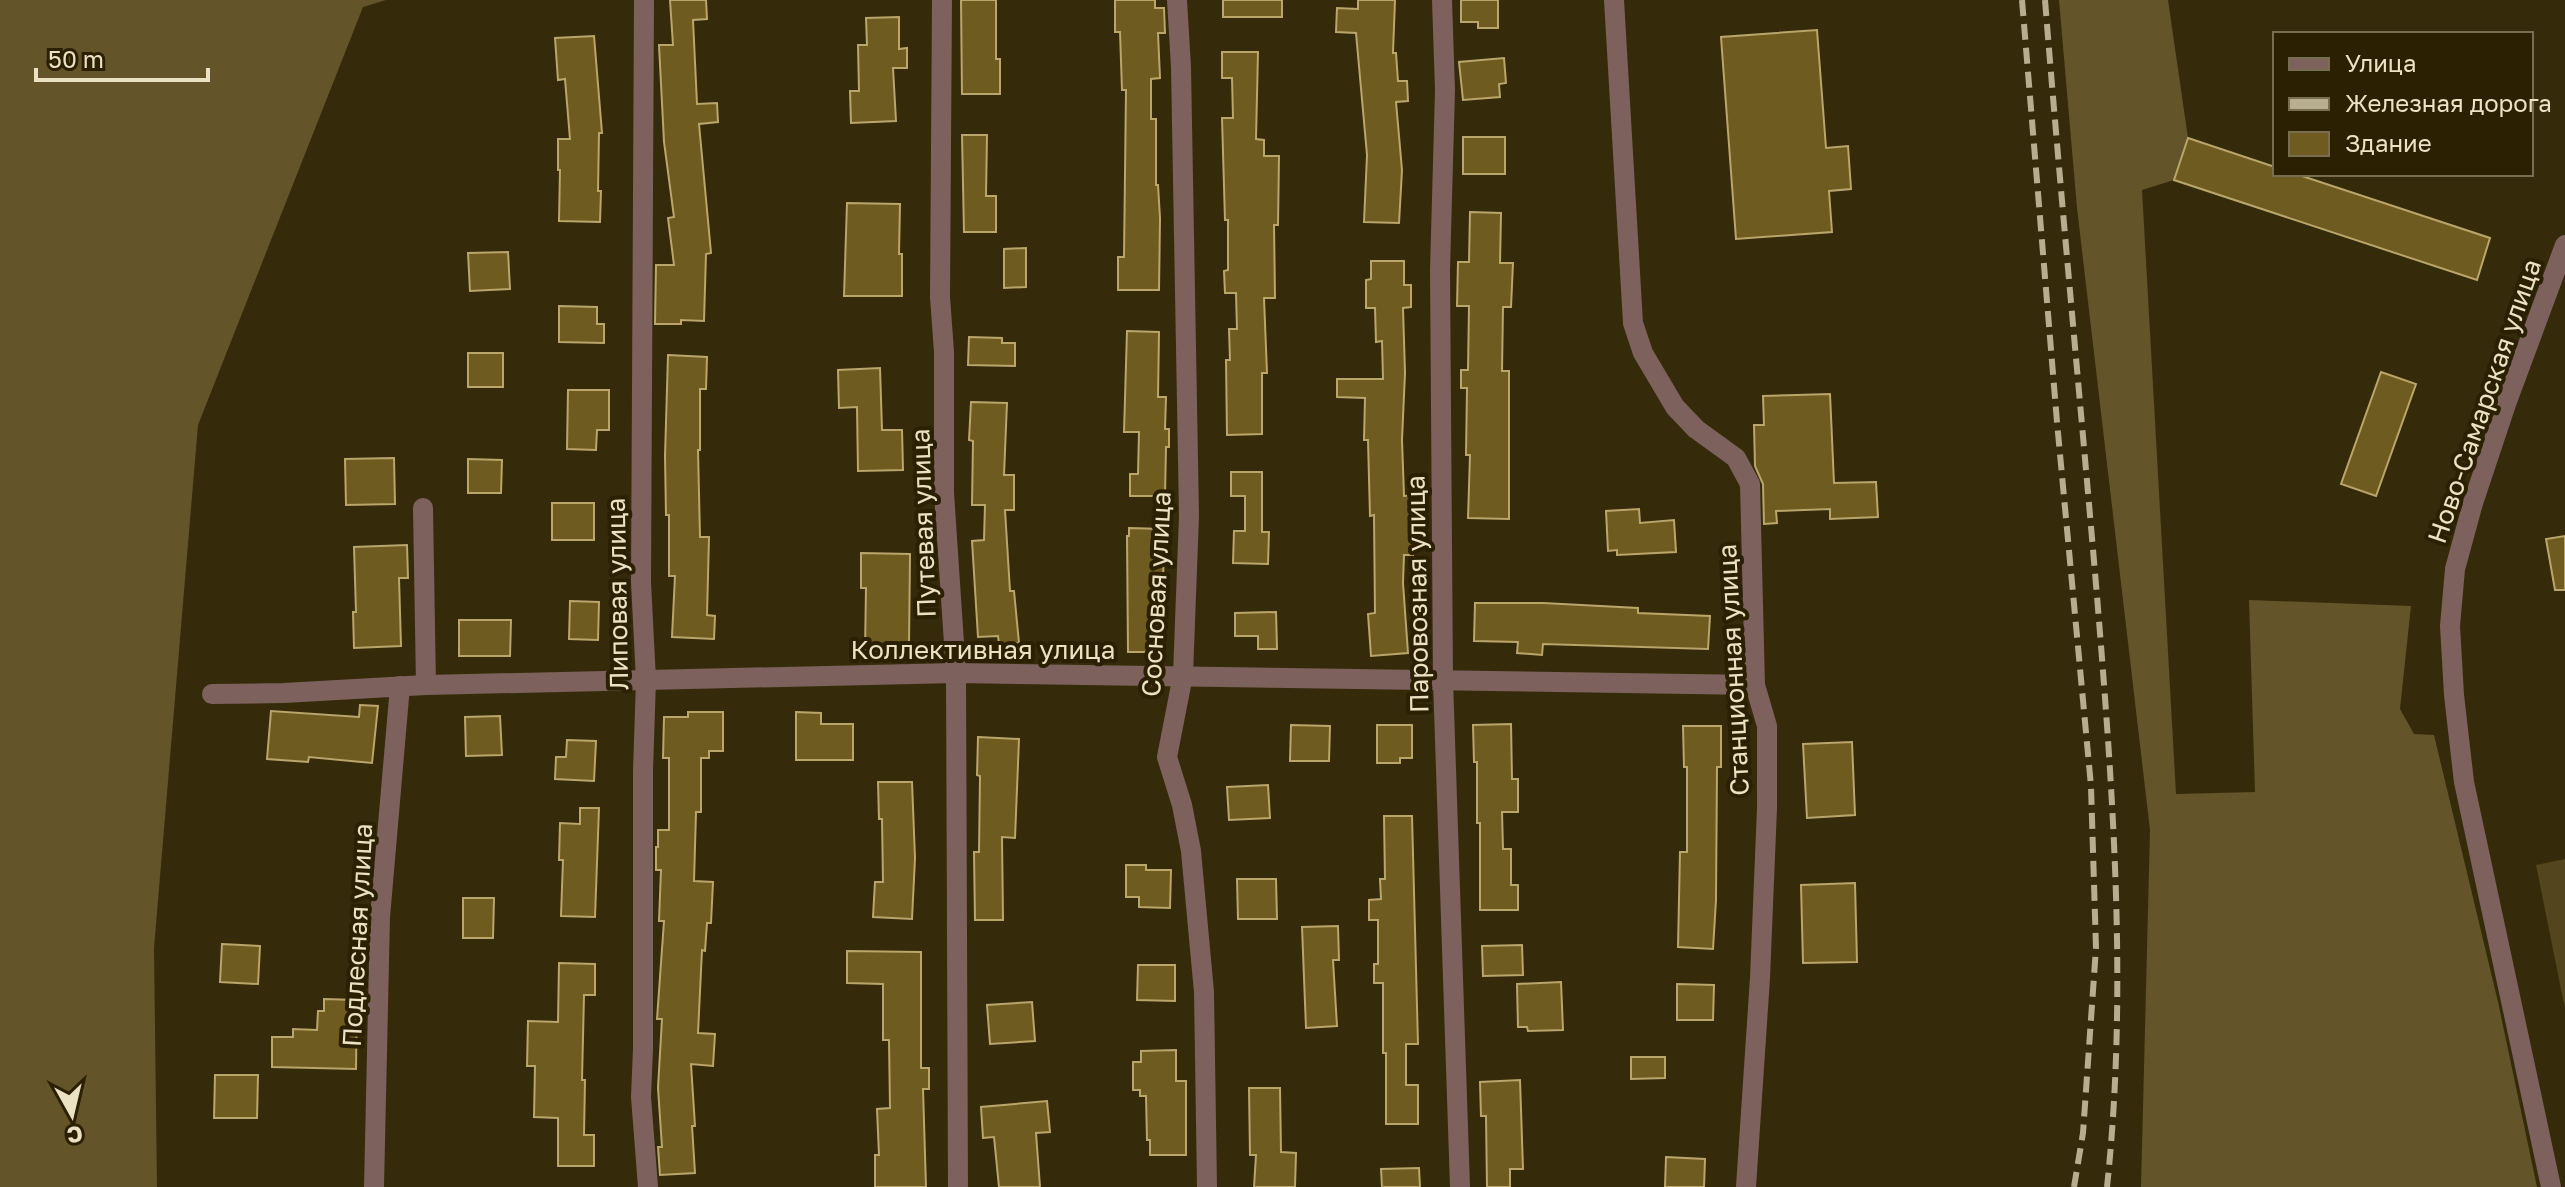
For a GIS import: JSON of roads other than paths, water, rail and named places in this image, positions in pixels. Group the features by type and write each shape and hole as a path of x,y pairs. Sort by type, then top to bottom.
{"street":[{"name":"Липовая улица","path":"644,0 641,582 646,680 641,1097 648,1187"},
{"name":"Путевая улица","path":"942,0 940,297 944,352 944,493 956,673 958,1187"},
{"name":"Сосновая улица","path":"1177,0 1181,67 1189,516 1183,675 1167,757 1182,805 1191,851 1204,992 1207,1187"},
{"name":"Паровозная улица","path":"1442,0 1445,90 1440,270 1443,680 1460,1187"},
{"name":"Станционная улица","path":"1614,0 1633,323 1643,353 1675,407 1696,429 1736,458 1750,484 1755,685 1767,726 1767,808 1760,978 1746,1187"},
{"name":"Ново-Самарская улица","path":"2551,1187 2464,782 2450,626 2455,569 2473,503 2565,245"},
{"path":"423,508 426,685"},
{"name":"Коллективная улица","path":"212,694 426,685 956,673 1755,685"},
{"name":"Подлесная улица","path":"374,1187 380,917 400,686"}],"railway":[{"path":"2022,0 2091,786 2096,948 2083,1133 2074,1187"},
{"path":"2045,0 2097,596 2113,818 2117,1039 2107,1187"}]}
